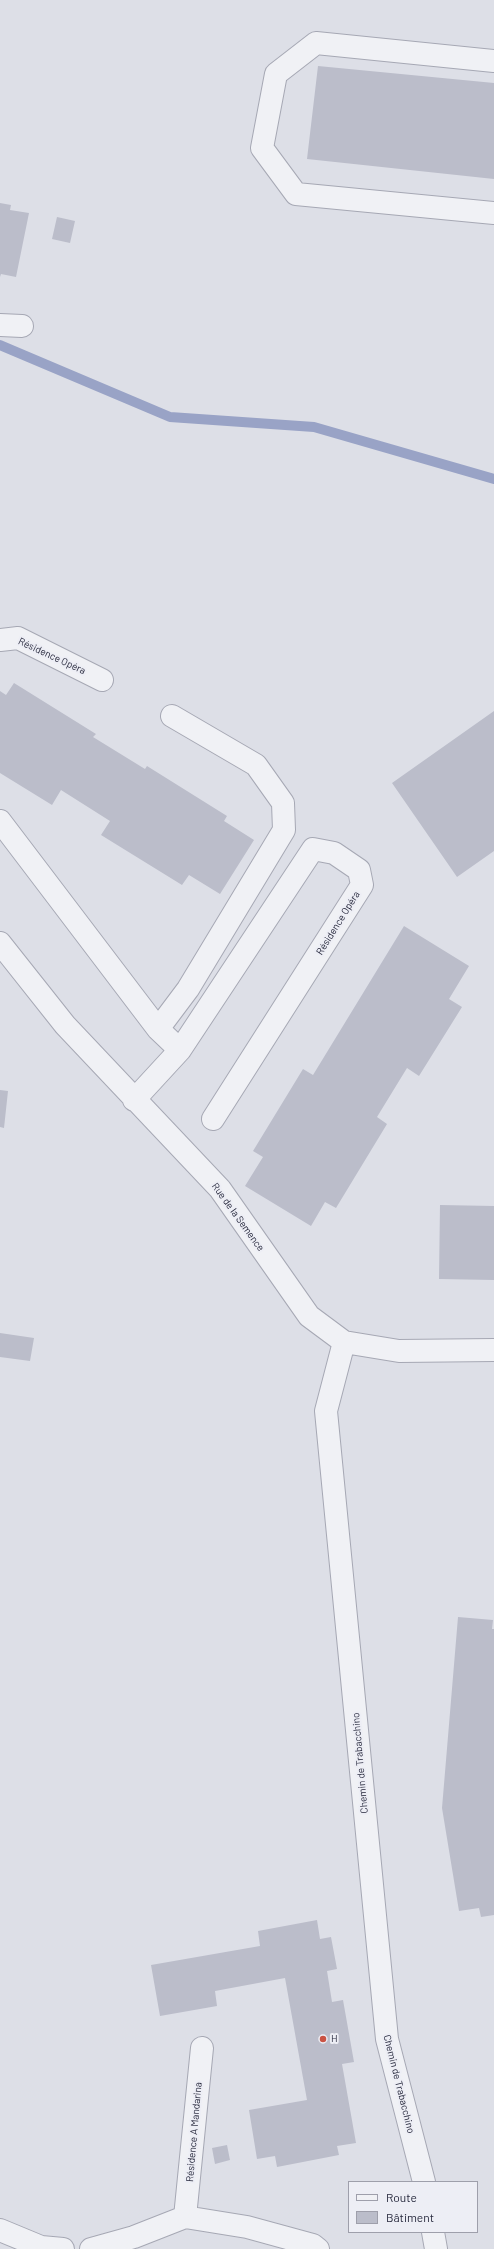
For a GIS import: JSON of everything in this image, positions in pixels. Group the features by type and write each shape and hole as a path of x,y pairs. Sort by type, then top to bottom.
{"street":[{"path":"494,61 316,43 276,74 262,148 296,194 494,213"},
{"path":"0,325 22,326"},
{"name":"Résidence Opéra","path":"0,640 18,638 102,680"},
{"path":"158,1029 188,989 284,830 283,803 256,765 172,716"},
{"path":"0,821 158,1029 180,1050"},
{"name":"Résidence Opéra","path":"134,1100 180,1050 313,849 334,853 359,870 362,885 213,1119"},
{"name":"Rue de la Semence","path":"0,943 65,1024 134,1100 220,1189 309,1316 344,1342 399,1351 494,1350"},
{"name":"Chemin de Trabacchino","path":"344,1342 326,1411 387,2039 424,2181"},
{"name":"Résidence A Mandarina","path":"185,2217 202,2048"},
{"path":"91,2249 134,2237 185,2217 247,2227 313,2245 318,2249"},
{"path":"0,2230 41,2246 63,2249"},
{"path":"433,2233 436,2249"}],"building":[{"path":"318,66 494,83 494,179 307,159"},
{"path":"0,203 11,205 10,210 29,213 16,277 1,274 0,277"},
{"path":"57,217 75,221 70,243 52,239"},
{"path":"14,683 96,734 93,737 145,769 147,766 227,816 224,821 254,840 220,894 189,875 182,885 101,835 110,821 61,790 52,805 0,773 0,691 6,695"},
{"path":"494,711 494,851 457,877 392,783"},
{"path":"404,926 469,966 449,999 462,1007 419,1076 407,1068 377,1117 387,1124 336,1208 325,1202 311,1226 245,1186 263,1157 253,1151 303,1069 313,1075"},
{"path":"0,1090 8,1091 4,1128 0,1127"},
{"path":"440,1205 494,1206 494,1280 439,1279"},
{"path":"0,1333 34,1338 30,1361 0,1357"},
{"path":"458,1617 493,1620 492,1629 494,1629 494,1915 481,1917 479,1908 459,1911 442,1808"},
{"name":"H","path":"317,1920 320,1939 331,1937 337,1969 327,1971 332,2002 343,2000 354,2062 342,2064 356,2143 337,2146 339,2155 277,2167 275,2156 257,2159 249,2110 307,2100 285,1978 215,1991 217,2006 160,2016 151,1965 260,1946 258,1931"},
{"path":"227,2145 230,2160 215,2164 212,2148"}],"waterway":[{"path":"0,345 170,417 314,427 494,479"}],"place":[{"name":"H","path":"323,2039"}]}
